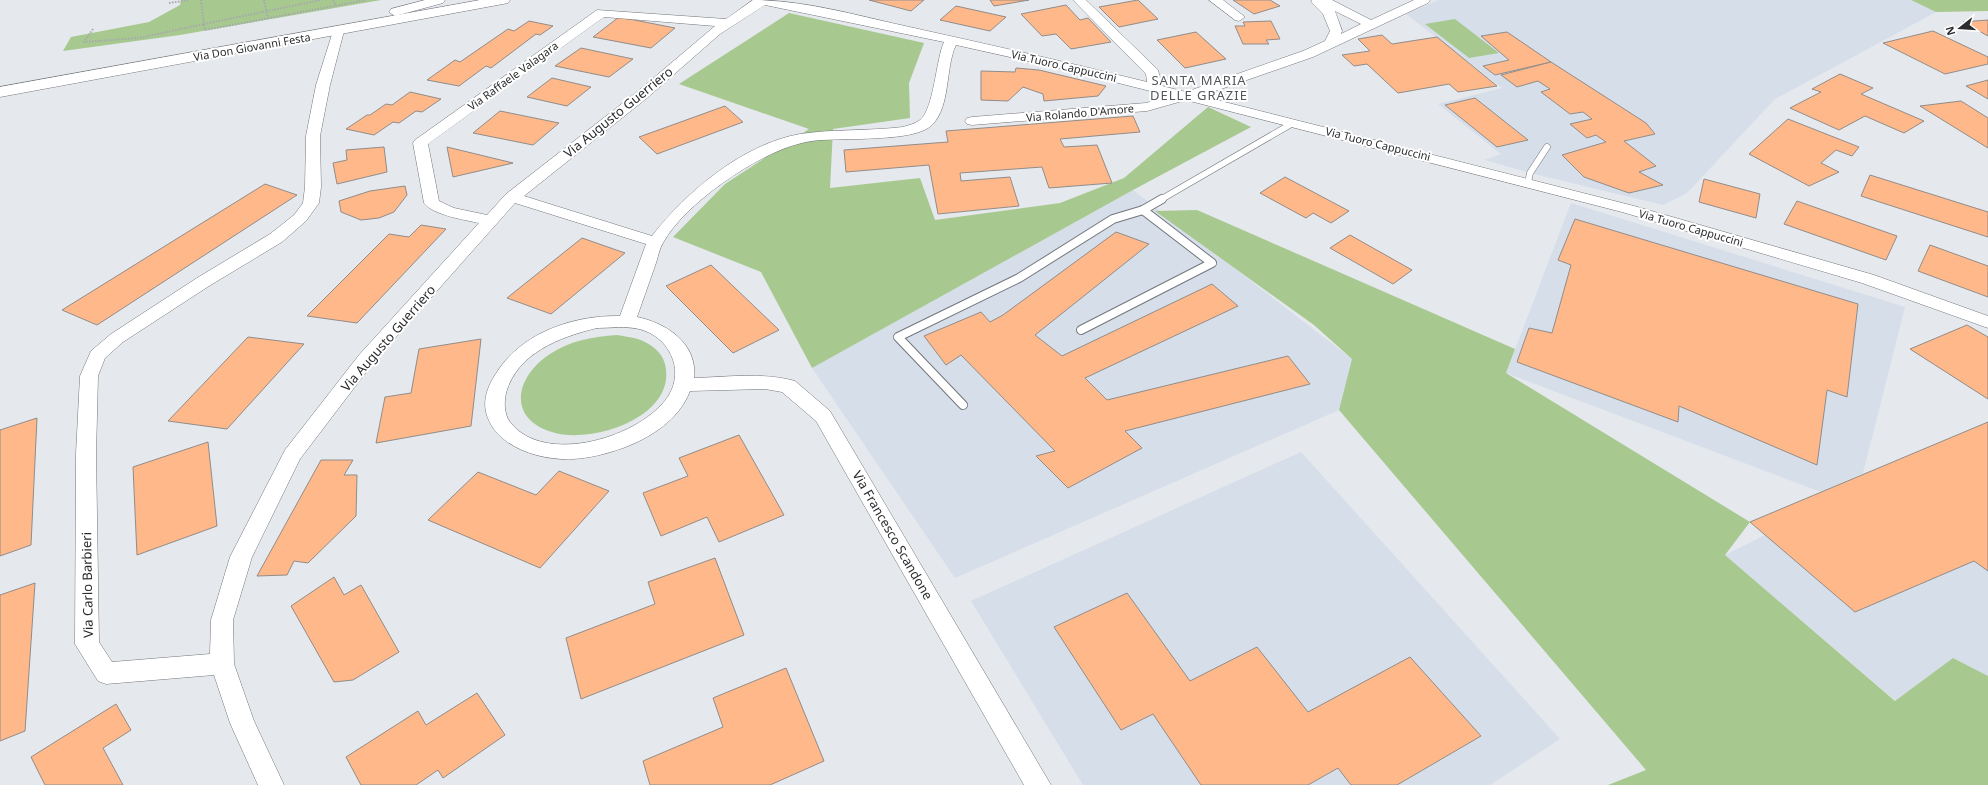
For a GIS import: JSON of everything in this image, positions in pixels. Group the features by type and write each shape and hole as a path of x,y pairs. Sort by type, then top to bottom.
{"main road":[{"name":"Via Don Giovanni Festa","path":"0,80 395,12 454,0"},
{"name":"Via Don Giovanni Festa","path":"0,92 503,0"}],"street":[{"path":"395,12 439,0"},
{"name":"Via Tuoro Cappuccini","path":"761,0 867,21 1060,64 1628,209 1868,279 1988,322"},
{"name":"Via Augusto Guerriero","path":"271,785 242,722 222,664 222,620 241,557 292,455 366,359 512,197 642,95 716,31 761,0"},
{"path":"817,0 867,21"},
{"path":"1080,0 1153,73 1155,88"},
{"path":"1215,0 1239,17"},
{"path":"1314,0 1329,12 1336,31 1330,44"},
{"path":"1322,0 1370,24"},
{"name":"Via Rolando D'Amore","path":"972,122 1147,107 1187,96 1308,54 1424,0"},
{"name":"Via Raffaele Valagara","path":"490,221 448,211 432,203 420,144 601,13 728,23"},
{"name":"Via Carlo Barbieri","path":"222,664 106,673 88,644 86,446 88,376 97,355 117,338 203,282 276,238 300,218 311,203 313,187 313,136 323,85 338,31"},
{"path":"627,322 655,242 680,212 741,164 778,145 813,137 904,131 921,127 933,114 948,48 952,40"},
{"path":"512,197 655,242"},
{"path":"597,322 627,322 650,327 668,336 680,349 686,366 684,384 671,407 648,427 617,443 582,451 548,451 520,442 501,426 494,405 498,383 514,361 537,343 566,329 597,322"},
{"name":"Via Francesco Scandone","path":"684,384 765,382 788,386 823,416 1038,785"}],"lane":[{"path":"963,405 898,337 1018,278 1114,219 1143,210 1293,123"},
{"path":"1528,183 1530,173 1548,147"},
{"path":"1081,330 1212,263 1143,210"}],"path":[{"path":"169,3 189,0"},
{"path":"201,0 205,30 366,0"},
{"path":"264,0 268,19"},
{"path":"93,29 84,42 139,38 321,0"},
{"path":"333,0 336,6"}],"shaded area":[{"path":"1439,0 1911,0 1936,12 1775,99 1687,193 1663,205 1530,173 1485,160 1501,154 1438,104 1502,88 1406,14"},
{"path":"1133,190 1352,359 1339,410 955,578 812,368"},
{"path":"1571,203 1905,307 1863,473 1821,492 1506,373"},
{"path":"1988,423 1988,676 1953,658 1896,701 1725,555"},
{"path":"1301,452 1560,739 1490,785 1083,785 971,601"}],"green space":[{"path":"181,0 381,0 180,35 63,51 71,37 149,22 180,5"},
{"path":"1911,0 1988,0 1988,11 1936,12"},
{"path":"789,13 924,43 909,83 910,118 833,129 830,188 920,178 935,220 1060,203 1124,178 1208,107 1251,127 1133,190 812,368 761,272 673,237 725,184 809,129 679,84"},
{"path":"1455,19 1499,53 1469,58 1425,24"},
{"path":"1197,210 1515,349 1506,373 1750,522 1725,555 1895,701 1953,658 1988,676 1988,785 1608,785 1646,770 1339,410 1352,359 1314,325 1155,211"},
{"path":"617,335 638,339 647,343 655,348 661,356 665,364 665,383 658,399 645,412 628,423 608,430 588,434 569,435 552,432 537,426 528,417 522,407 521,396 524,385 538,363 558,349 574,342 591,338"}],"building":[{"path":"869,0 924,0 911,11"},
{"path":"990,0 1029,0 994,6"},
{"path":"1138,0 1158,19 1119,27 1099,7"},
{"path":"1233,0 1270,0 1280,6 1254,14"},
{"path":"1066,5 1080,20 1088,18 1111,42 1071,49 1056,34 1042,36 1021,14"},
{"path":"956,6 1006,17 990,31 940,20"},
{"path":"619,17 675,28 651,48 593,37"},
{"path":"1988,20 1988,36 1963,22"},
{"path":"529,21 553,26 540,35 536,34 491,68 486,66 459,86 427,80 455,60 460,62 508,29 514,31"},
{"path":"1271,21 1280,39 1266,40 1269,44 1243,44 1235,26 1245,26 1243,22"},
{"path":"1933,31 1988,57 1988,64 1945,74 1883,43"},
{"path":"1196,32 1226,59 1185,68 1157,40"},
{"path":"1507,32 1551,62 1495,75 1483,66 1509,60 1481,36"},
{"path":"1382,35 1392,44 1437,37 1497,86 1458,92 1449,84 1398,93 1367,64 1354,66 1342,55 1370,51 1358,39"},
{"path":"581,48 633,59 609,77 555,66"},
{"path":"1551,62 1646,123 1655,134 1624,141 1656,166 1639,172 1663,185 1629,193 1584,177 1562,155 1606,142 1596,135 1587,138 1570,124 1592,119 1583,112 1570,114 1541,92 1550,89 1538,81 1517,87 1501,75"},
{"path":"1016,68 1039,70 1106,86 1098,96 1044,101 1043,94 1023,87 1008,101 981,100 981,71 1015,72"},
{"path":"1840,74 1873,88 1861,94 1924,121 1904,133 1865,116 1839,130 1790,108 1821,92 1812,89"},
{"path":"552,78 591,87 567,106 527,97"},
{"path":"1988,80 1988,99 1966,86"},
{"path":"410,92 441,99 422,112 416,111 399,123 393,122 374,135 346,129 386,104 392,105"},
{"path":"1475,98 1528,140 1497,147 1445,105"},
{"path":"1961,101 1988,118 1988,148 1920,106"},
{"path":"725,106 743,122 657,154 639,137"},
{"path":"500,111 559,123 533,145 473,133"},
{"path":"1133,116 1140,132 1060,139 1064,147 1097,145 1112,183 1049,188 1042,167 960,173 961,181 1010,177 1019,206 938,214 929,165 846,172 844,150 948,142 946,131"},
{"path":"1788,119 1859,147 1852,156 1836,150 1821,163 1839,172 1809,186 1749,154"},
{"path":"384,147 387,172 337,184 333,163 347,160 346,150"},
{"path":"447,147 513,163 453,177"},
{"path":"1870,175 1988,212 1988,237 1861,196"},
{"path":"1285,177 1349,211 1331,223 1313,213 1306,218 1260,193"},
{"path":"1704,179 1760,194 1756,218 1699,202"},
{"path":"265,184 297,195 97,325 62,310"},
{"path":"405,186 407,195 394,212 379,218 361,220 341,212 339,201 370,191"},
{"path":"1797,201 1897,236 1886,260 1784,224"},
{"path":"1575,219 1858,304 1847,397 1827,390 1817,465 1679,406 1678,422 1517,362 1529,328 1552,333 1571,265 1558,260"},
{"path":"421,225 446,229 357,323 307,316 389,234 409,237"},
{"path":"1116,232 1149,244 1035,335 1062,356 1212,284 1238,306 1085,378 1107,400 1288,356 1310,384 1125,431 1142,448 1068,488 1036,456 1055,451 961,355 946,365 924,336 981,312 990,322 1003,315"},
{"path":"1350,235 1412,270 1393,284 1330,248"},
{"path":"582,238 625,253 551,314 507,298"},
{"path":"1930,245 1988,266 1988,297 1918,271"},
{"path":"711,265 779,330 733,353 666,286"},
{"path":"1967,325 1988,337 1988,399 1910,349"},
{"path":"248,337 304,344 227,429 168,421"},
{"path":"481,339 471,426 376,443 385,397 411,393 419,349"},
{"path":"37,418 31,545 0,556 0,430"},
{"path":"1988,422 1988,571 1974,561 1855,612 1750,522"},
{"path":"739,435 784,515 719,542 707,517 661,536 643,493 688,476 679,458"},
{"path":"208,442 217,526 137,555 133,467"},
{"path":"321,460 353,460 344,475 357,475 356,516 308,563 294,561 287,575 257,576"},
{"path":"559,471 609,491 540,568 428,520 478,472 536,495"},
{"path":"715,558 744,635 581,699 566,638 655,604 648,582"},
{"path":"334,577 344,595 361,585 399,652 353,680 334,682 291,606"},
{"path":"35,583 25,731 0,741 0,595"},
{"path":"1127,593 1190,681 1257,647 1308,712 1410,657 1481,736 1397,785 1351,785 1338,768 1308,785 1201,785 1153,714 1121,730 1054,627"},
{"path":"786,668 824,761 770,785 650,785 643,761 723,727 713,698"},
{"path":"477,693 505,735 443,778 438,770 416,785 361,785 346,757 418,711 426,725"},
{"path":"116,704 131,730 103,748 123,785 45,785 31,757"}],"district":[{"name":"SANTA MARIA DELLE GRAZIE","path":"1199,88"}]}
